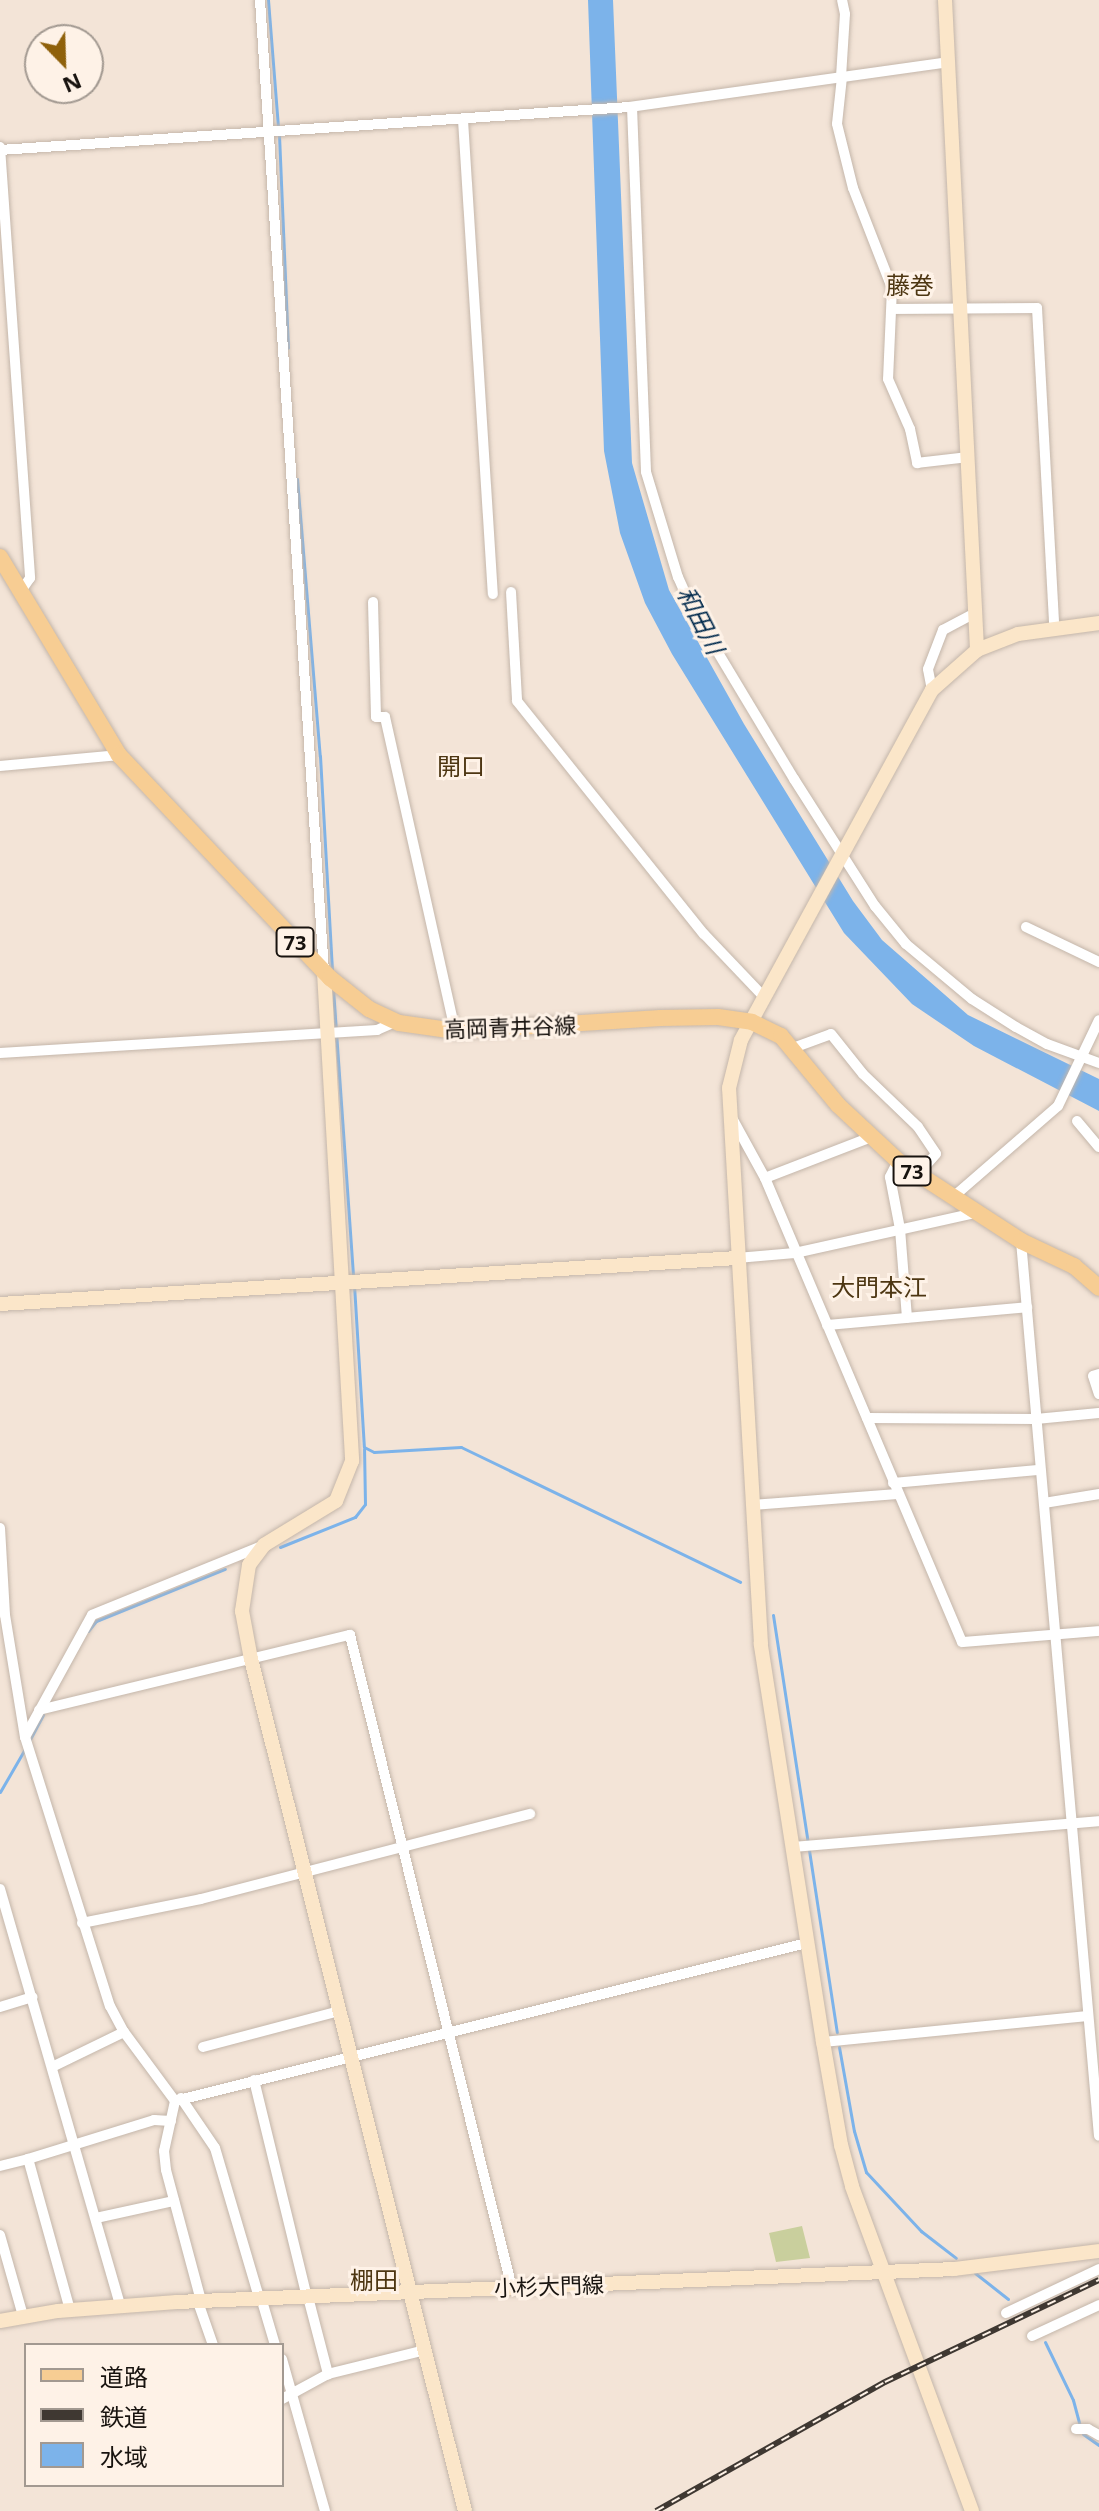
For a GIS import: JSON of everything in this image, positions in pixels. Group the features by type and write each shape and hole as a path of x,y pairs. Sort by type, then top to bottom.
{"main road":[{"name":"高岡青井谷線","path":"0,557 119,755 347,994 395,1022 422,1029 455,1031 661,1018 718,1017 752,1022 772,1030 793,1048 838,1105 898,1161 1021,1241 1074,1266 1099,1288"}],"street":[{"path":"25,1737 92,1615 264,1545 318,1515 336,1501 345,1485 352,1461 324,972 260,0"},
{"path":"842,0 845,14 837,124 853,188 890,275 893,309 888,379 910,429 917,463 968,457"},
{"path":"945,0 977,650"},
{"path":"21,591 30,578 0,149 630,107 948,62"},
{"path":"630,107 646,472 655,510 693,611 752,713 885,919 936,970 1016,1027 1047,1044 1099,1063"},
{"path":"463,120 493,594"},
{"path":"893,309 1037,308 1040,315 1054,623"},
{"path":"511,592 517,701 704,934 765,998"},
{"path":"373,602 376,717 385,717 455,1031"},
{"path":"932,690 928,669 943,630 975,613"},
{"path":"972,2511 882,2272 841,2145 823,2042 761,1644 729,1088 741,1040 932,690 977,650 1018,634 1099,623"},
{"path":"0,766 119,755"},
{"path":"1026,927 1099,962"},
{"path":"952,1198 1058,1106 1099,1020"},
{"path":"0,1053 377,1030 395,1022"},
{"path":"793,1048 831,1034 863,1074 918,1127 936,1154 917,1175"},
{"path":"729,1112 765,1178 962,1642 1099,1631"},
{"path":"1077,1121 1099,1147"},
{"path":"765,1178 871,1137"},
{"path":"898,1161 890,1177 900,1229 907,1318"},
{"path":"0,1304 795,1253 976,1213"},
{"path":"1021,1241 1099,2136"},
{"path":"827,1325 1027,1307"},
{"path":"1099,1374 1093,1376 1099,1394"},
{"path":"867,1418 1036,1419 1099,1413"},
{"path":"893,1483 1040,1470"},
{"path":"752,1505 898,1494"},
{"path":"1044,1503 1099,1494"},
{"path":"0,1528 5,1615 25,1737 82,1923 110,2006 124,2032 215,2148 274,2343"},
{"path":"264,1545 249,1565 243,1588 242,1611 251,1659 465,2511"},
{"path":"39,1710 350,1635 512,2288"},
{"path":"82,1923 140,1913 402,1849 530,1814"},
{"path":"792,1847 1099,1821"},
{"path":"0,1889 121,2307"},
{"path":"178,2100 807,1943"},
{"path":"0,2007 32,1997"},
{"path":"203,2047 339,2011"},
{"path":"823,2042 1088,2016"},
{"path":"52,2067 124,2032"},
{"path":"254,2080 328,2374"},
{"path":"178,2100 164,2151 199,2302 212,2343"},
{"path":"0,2166 154,2120 171,2121"},
{"path":"28,2159 70,2310"},
{"path":"96,2218 174,2201"},
{"path":"0,2235 23,2316"},
{"name":"小杉大門線","path":"0,2321 70,2310 199,2302 954,2269 1099,2251"},
{"path":"1006,2313 1099,2269"},
{"path":"1032,2336 1099,2305"},
{"path":"288,2397 328,2374 426,2350"},
{"path":"284,2372 288,2397 326,2511 313,2511"},
{"path":"1076,2429 1088,2429 1099,2435"}],"green space":[{"path":"802,2226 810,2258 776,2262 769,2233"}],"water":[{"path":"588,0 613,0 632,463 669,590 744,724 853,901 882,940 968,1015 1099,1079 1099,1111 974,1046 912,1004 844,933 672,654 645,603 620,533 604,451"}],"waterway":[{"path":"268,0 278,128"},
{"path":"279,135 288,348"},
{"path":"297,479 320,756 332,970"},
{"path":"333,989 353,1277"},
{"path":"354,1285 364,1447 374,1452 461,1447 740,1582"},
{"path":"280,1547 355,1517 365,1504 364,1449"},
{"path":"88,1631 96,1621 225,1569"},
{"path":"773,1615 837,2032"},
{"path":"29,1741 43,1715"},
{"path":"0,1792 26,1747"},
{"path":"839,2047 854,2131 866,2172 921,2231 956,2258"},
{"path":"975,2273 1008,2299"},
{"path":"1045,2342 1073,2400 1080,2427"},
{"path":"1083,2434 1099,2445"}],"railway":[{"path":"656,2511 885,2382 1099,2280"}],"district":[{"name":"藤巻","path":"910,285"},
{"name":"開口","path":"461,766"},
{"name":"大門本江","path":"879,1287"},
{"name":"棚田","path":"374,2280"}],"water label":[{"name":"和田川","path":"701,620"}]}
